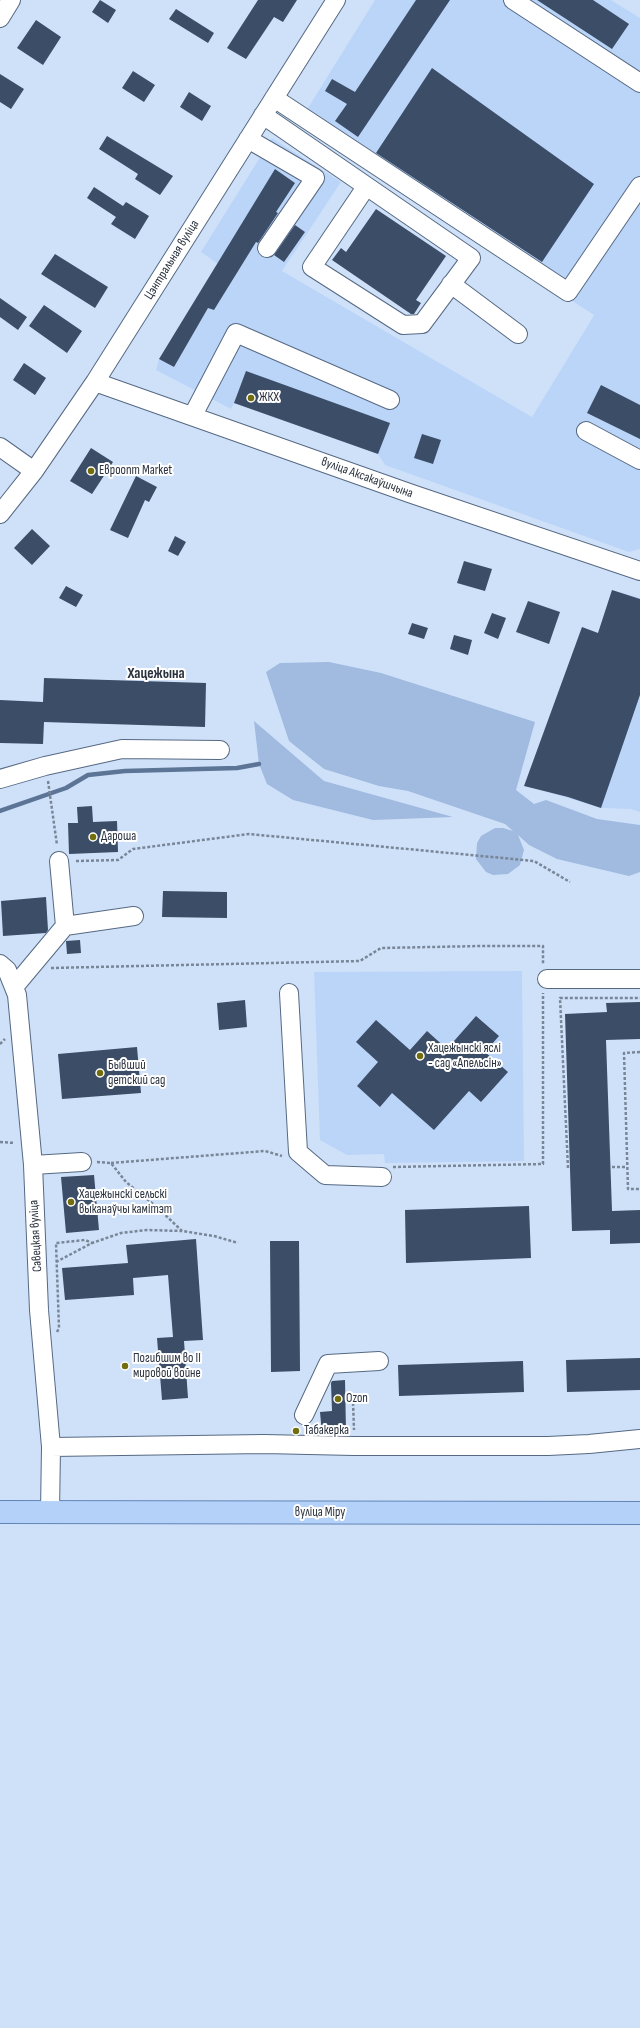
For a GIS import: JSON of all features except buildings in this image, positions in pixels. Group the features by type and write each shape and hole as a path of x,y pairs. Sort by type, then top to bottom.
{"main road":[{"name":"вуліца Міру","path":"0,1512 640,1513"}],"street":[{"path":"0,18 11,0"},
{"name":"Цэнтральная вуліца","path":"0,514 34,471 95,382 336,0"},
{"path":"513,0 640,83"},
{"path":"274,98 568,292 640,186"},
{"path":"263,115 471,258 422,324 403,325 312,267 366,186"},
{"path":"248,139 315,178 266,248"},
{"path":"451,284 518,334"},
{"path":"193,415 236,333 390,400"},
{"name":"вуліца Аксакаўшчына","path":"95,382 193,415 412,494 640,571"},
{"path":"586,431 640,460"},
{"path":"0,447 34,471"},
{"path":"0,779 45,766 122,749 220,750"},
{"path":"59,862 65,926"},
{"path":"14,987 65,926 134,916"},
{"name":"Савецкая вуліца","path":"0,964 6,970 18,995 32,1165 39,1310 51,1447 50,1513"},
{"path":"544,978 640,979"},
{"path":"288,993 298,1152 324,1176 385,1172"},
{"path":"32,1165 82,1162"},
{"path":"304,1415 328,1364 379,1361"},
{"path":"51,1447 264,1444 354,1446 548,1446 640,1439"}],"path":[{"path":"45,766 59,862 118,860 133,849 249,834 534,861 570,882"},
{"path":"30,968 360,961 381,948 543,946 543,1164 385,1172"},
{"path":"568,1168 560,998 640,998"},
{"path":"640,1052 624,1053 628,1190 640,1189"},
{"path":"82,1162 111,1163 265,1151 286,1158"},
{"path":"111,1163 126,1182 158,1208 182,1231"},
{"path":"612,1167 627,1166"},
{"path":"56,1262 92,1243 121,1233 147,1230 182,1231 214,1236 238,1243"},
{"path":"59,1328 56,1244 85,1240 92,1243"},
{"path":"350,1402 353,1401 354,1431"}],"shaded area":[{"path":"375,0 611,0 640,18 640,549 629,552 385,465 378,454 234,403 231,409 156,370 159,359 174,367 208,308 214,310 235,276 201,252 272,138 341,182 282,271 532,417 590,322 594,315 298,124"},
{"path":"612,590 640,598 640,812 631,809 601,808 548,792"},
{"path":"329,662 381,673 535,722 516,790 534,804 546,800 597,819 640,825 640,872 629,876 557,859 529,845 518,835 524,850 520,865 508,874 493,875 486,872 476,859 477,843 481,836 495,828 503,828 513,831 505,824 408,791 379,786 324,769 289,741 266,672 280,663"},
{"path":"254,721 324,781 453,817 373,820 293,800 267,784 259,764"},
{"name":"Хацежынскі яслі - сад «Апельсін»","path":"522,971 524,1161 385,1163 384,1154 347,1155 320,1140 314,972"}],"waterway":[{"path":"0,811 66,788 88,775 125,771 237,768 259,764"}],"place":[{"name":"ЖКХ","path":"251,398"},
{"name":"Евроопт Market","path":"91,471"},
{"name":"Дароша","path":"93,837"},
{"name":"Хацежынскі яслі - сад «Апельсін»","path":"420,1056"},
{"name":"Бывший детский сад","path":"100,1073"},
{"name":"Хацежынскі сельскі выканаўчы камітэт","path":"71,1202"},
{"name":"Погибшим во II мировой войне","path":"125,1366"},
{"name":"Ozon","path":"338,1399"},
{"name":"Табакерка","path":"296,1431"}],"district":[{"name":"Хацежына","path":"156,674"}]}
